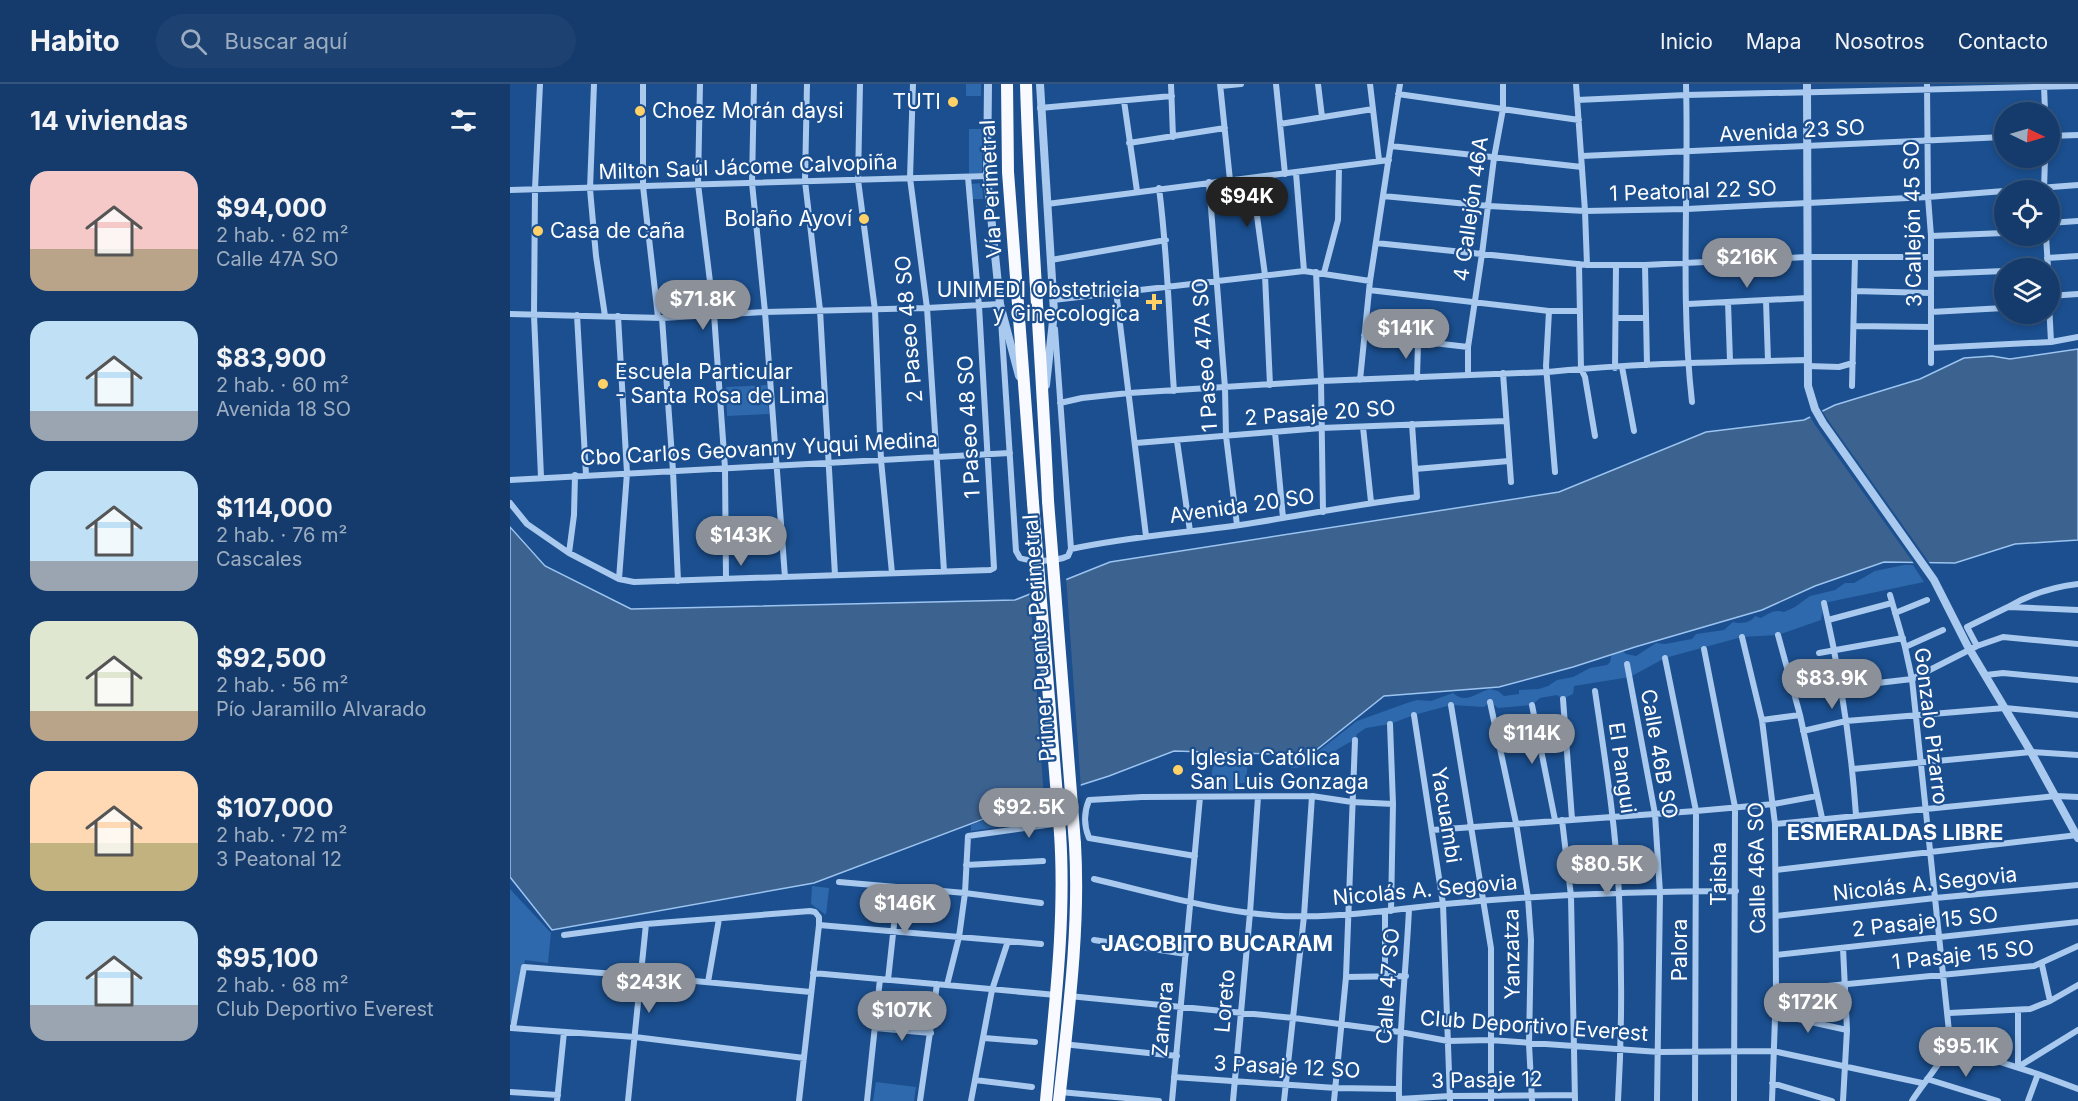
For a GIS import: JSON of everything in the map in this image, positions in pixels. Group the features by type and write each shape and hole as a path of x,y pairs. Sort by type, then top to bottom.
{"highway":[{"name":"Vía Perimetral","path":"1007,84 1008,172 1033,503"},
{"name":"Vía Perimetral","path":"1026,84 1030,199 1044,397 1048,501"},
{"name":"Primer Puente Perimetral","path":"1048,501 1077,876 1059,1097"},
{"name":"Primer Puente Perimetral","path":"1033,503 1063,873 1061,936 1046,1101"}],"street":[{"path":"540,84 535,189 534,315 541,477"},
{"path":"594,84 590,189 596,256 605,316"},
{"path":"643,84 643,186 660,317 674,471 678,581"},
{"path":"700,84 698,184 714,314 725,468 726,579"},
{"path":"754,84 752,183 765,312 785,577"},
{"path":"807,84 805,181 820,310 835,575"},
{"path":"860,84 858,180 875,310 881,459 892,573"},
{"name":"2 Paseo 48 SO","path":"913,84 910,178 927,308 944,571"},
{"name":"Vía Perimetral","path":"988,84 987,176 1000,304 1016,551"},
{"name":"Vía Perimetral","path":"1040,84 1071,549"},
{"path":"1170,84 1173,136"},
{"path":"1230,180 1220,85 1241,84"},
{"path":"1276,84 1285,174"},
{"path":"1318,84 1322,117"},
{"path":"1370,84 1379,160"},
{"path":"1360,380 1370,281 1400,84"},
{"name":"4 Callejón 46A","path":"1468,374 1468,347 1503,109 1503,84"},
{"path":"1576,84 1587,265"},
{"path":"1686,84 1687,263 1692,402"},
{"path":"2044,85 2045,102"},
{"path":"1578,100 1807,89 2078,86"},
{"name":"3 Callejón 45 SO","path":"1927,87 1928,197 1931,236 1931,363"},
{"path":"1776,870 2077,836 1934,580 1822,423 1809,394 1807,89"},
{"path":"1398,94 1579,120"},
{"path":"1041,108 1172,96"},
{"path":"1124,101 1137,192"},
{"path":"1280,124 1373,109"},
{"path":"1129,143 1225,129"},
{"path":"2060,136 2078,135"},
{"name":"Avenida 23 SO","path":"1581,156 1994,138"},
{"path":"1391,146 1582,167"},
{"path":"1047,204 1389,160"},
{"path":"1324,273 1338,220 1339,166"},
{"path":"1296,173 1304,271"},
{"name":"Milton Saúl Jácome Calvopiña","path":"510,190 987,176"},
{"name":"1 Paseo 48 SO","path":"944,571 990,570 993,568 979,306 968,177"},
{"path":"1252,179 1265,275 1270,385"},
{"name":"1 Paseo 47A SO","path":"1209,182 1225,388 1226,436 1238,525"},
{"path":"2060,187 2078,185"},
{"path":"1159,188 1166,240 1174,392"},
{"name":"1 Peatonal 22 SO","path":"1383,196 1488,206 1585,211 1687,209 1994,192"},
{"path":"2060,222 2078,221"},
{"path":"1931,236 1994,233"},
{"path":"1051,260 1166,240"},
{"path":"1376,243 1587,265 1645,265 1807,257 1931,257"},
{"path":"2046,246 2047,258 2078,256"},
{"path":"1852,386 1855,257"},
{"path":"1579,264 1581,369 1585,377 1595,436"},
{"path":"1616,265 1619,367 1634,431"},
{"path":"1645,265 1647,365"},
{"path":"1053,300 1304,271 1370,281"},
{"path":"1931,274 1994,271"},
{"path":"1316,272 1321,381 1323,512"},
{"path":"1369,290 1549,311 1579,311"},
{"path":"1116,291 1146,536"},
{"path":"1854,291 1931,293"},
{"path":"2060,295 2078,294"},
{"path":"1688,304 1807,298"},
{"path":"1766,300 1768,361"},
{"path":"1728,302 1730,361"},
{"path":"510,314 660,317 1000,304"},
{"name":"Vía Perimetral","path":"1000,304 1025,399"},
{"path":"1931,312 1994,309"},
{"path":"1549,311 1546,363 1555,472"},
{"name":"Vía Perimetral","path":"1044,397 1054,312"},
{"path":"577,315 586,475"},
{"path":"618,316 627,472 619,579"},
{"path":"1616,318 1646,318"},
{"path":"2050,324 2051,342"},
{"path":"1854,326 1931,327"},
{"path":"1364,335 1468,347"},
{"path":"1931,348 2051,342 2078,337"},
{"path":"1417,378 1418,342"},
{"path":"1060,404 1082,398 1129,393 1174,392 1321,381 1548,372 1730,361 1807,363 1839,367 1853,363"},
{"path":"1503,373 1511,482"},
{"name":"2 Pasaje 20 SO","path":"1136,442 1177,441 1321,428 1506,421"},
{"path":"1412,424 1415,469 1509,461"},
{"path":"1363,427 1371,502"},
{"path":"1275,432 1283,518"},
{"path":"1177,441 1190,531"},
{"name":"Cbo Carlos Geovanny Yuqui Medina","path":"510,480 1010,453"},
{"name":"Avenida 20 SO","path":"1016,551 1020,558 1026,560 1062,559 1068,556 1071,549 1146,536 1323,512 1371,502 1417,497 1415,469"},
{"path":"569,553 574,515 575,475"},
{"path":"510,503 527,524 569,553 619,579 634,582 944,571"},
{"path":"1972,647 1967,627 2019,601 2056,587 2078,584"},
{"name":"Gonzalo Pizarro","path":"1890,595 1912,679 1950,1046"},
{"path":"1895,613 1927,600"},
{"path":"1824,603 1841,687 1853,769 1856,815"},
{"path":"1828,620 1892,603"},
{"path":"2008,607 2078,610"},
{"path":"1905,647 1943,630"},
{"path":"1778,635 1800,715 1822,818"},
{"name":"Calle 46A SO","path":"1742,637 1762,720 1774,804 1776,991 1772,1101"},
{"path":"1826,689 1912,679 1972,647 2003,637 2078,644"},
{"path":"1820,653 1903,638"},
{"name":"Taisha","path":"1704,649 1735,807 1734,1101"},
{"name":"Palora","path":"1665,658 1696,811 1695,1101"},
{"name":"Calle 46B SO","path":"1627,664 1655,814 1660,893 1657,1101"},
{"path":"1986,675 2003,673 2078,680"},
{"name":"El Pangui","path":"1595,691 1613,817 1619,894 1621,1048 1618,1101"},
{"path":"1563,699 1572,819"},
{"name":"Yanzatza","path":"1490,702 1516,823 1528,898 1531,940 1529,1044 1532,1098"},
{"path":"1451,705 1491,948 1491,1099"},
{"path":"1532,705 1559,820 1571,896 1575,1098"},
{"path":"1803,730 1846,721 2005,708 2078,715"},
{"name":"Yacuambi","path":"1414,715 1443,904 1450,1099"},
{"path":"1762,720 1800,715"},
{"path":"1385,976 1393,804 1390,724"},
{"path":"1334,1101 1350,914 1355,740"},
{"path":"1853,769 2031,752 2078,755"},
{"path":"1195,856 1089,838 1085,820 1089,800 1311,796 1352,802 1393,804"},
{"path":"1284,1101 1304,916 1311,796"},
{"path":"1432,830 1696,811 1774,804 1817,796"},
{"path":"1775,824 2056,796 2078,797"},
{"name":"Zamora","path":"1172,1101 1200,797"},
{"name":"Loreto","path":"1233,1101 1258,797"},
{"path":"947,985 959,937 965,893 968,836 1085,820"},
{"path":"966,865 1042,861"},
{"name":"Nicolás A. Segovia","path":"1094,879 1250,913 1304,916 1528,898 1736,891"},
{"path":"839,882 965,893 1041,903"},
{"name":"Nicolás A. Segovia","path":"1776,916 2078,885"},
{"path":"888,980 898,888"},
{"name":"Calle 47 SO","path":"1399,1100 1400,1032 1406,976 1409,909"},
{"path":"564,935 646,924 815,912 819,917 819,925 799,1101"},
{"path":"708,982 719,919"},
{"name":"2 Pasaje 15 SO","path":"1776,955 2078,922"},
{"path":"629,1101 646,924"},
{"path":"819,925 1041,944"},
{"path":"1094,940 1186,954"},
{"path":"971,1101 992,990 1008,941"},
{"name":"1 Pasaje 15 SO","path":"1776,991 2042,964 2078,946"},
{"path":"1843,948 1847,1030 1843,1101"},
{"path":"2042,964 2050,1001"},
{"path":"804,1058 634,1037 512,1028 524,967 811,992"},
{"path":"813,973 1056,995"},
{"path":"1346,977 1406,976"},
{"path":"867,1101 880,979"},
{"path":"920,1101 937,984"},
{"path":"1948,1013 2030,1009 2078,985"},
{"name":"Club Deportivo Everest","path":"1069,996 1294,1018 1400,1032 1448,1041 1490,1040 1659,1052 1773,1052 1924,1081 1998,1101"},
{"path":"2018,1010 2018,1067"},
{"path":"1775,1014 1847,1030"},
{"path":"875,1028 931,1033"},
{"path":"2018,1067 2078,1030"},
{"path":"510,1092 558,1098 564,1032"},
{"path":"984,1038 1035,1042"},
{"path":"1072,1046 1177,1056"},
{"path":"1912,1101 1950,1046 2078,1089"},
{"path":"2028,1101 2038,1074"},
{"name":"3 Pasaje 12 SO","path":"1174,1077 1336,1088 1399,1089"},
{"path":"975,1080 1032,1087"},
{"path":"1772,1083 1832,1101"},
{"path":"1059,1097 1159,1101"},
{"name":"3 Pasaje 12","path":"1399,1100 1575,1098"}],"shaded area":[{"path":"966,84 981,84 981,96 966,96"},
{"path":"969,129 982,129 982,173 969,173"},
{"path":"982,183 983,199 972,199 971,184"},
{"path":"2078,349 2078,540 2015,544 1955,563 1884,562 1815,586 1762,610 1499,687 1384,696 1310,755 1174,751 1109,776 1034,800 814,883 552,930 510,877 510,527 545,566 631,609 1015,600 1110,562 1559,492 1706,432 1804,420 1835,405 1920,379 1964,358 1992,356 2010,359"},
{"path":"767,385 769,414 727,416 726,387"},
{"path":"1913,565 1924,582 1824,603 1821,620 1778,635 1742,637 1665,658 1630,677 1574,686 1573,694 1563,699 1557,695 1540,698 1532,705 1498,708 1490,702 1484,707 1451,705 1390,724 1366,728 1357,734 1355,740 1316,762 1291,768 1292,759 1310,758 1357,721 1407,703 1417,700 1431,701 1453,693 1467,698 1490,689 1504,696 1519,694 1519,690 1539,689 1557,680 1573,677 1590,668 1607,665 1612,652 1620,649 1626,654 1636,656 1656,643 1665,644 1692,639 1696,634 1724,630 1733,622 1746,622 1755,616 1761,618 1775,611 1784,612 1810,596 1835,590 1845,583 1854,583 1875,571"},
{"path":"1214,756 1248,759 1246,783 1235,783 1235,791 1210,789"},
{"path":"1043,799 1044,820 971,831 971,825"},
{"path":"812,886 829,888 826,915 811,904"},
{"path":"510,889 551,933 548,963 525,960 512,1022 510,1022"},
{"path":"876,1082 916,1087 914,1101 873,1101"}],"pier":[{"path":"1821,409 1931,565 1915,565 1815,425 1809,415"},
{"path":"1066,576 1081,789 1044,800 1030,591"}],"place":[{"name":"TUTI","path":"953,102"},
{"name":"Choez Morán daysi","path":"640,111"},
{"name":"Bolaño Ayoví","path":"864,219"},
{"name":"Casa de caña","path":"538,231"},
{"name":"UNIMEDI Obstetricia y Ginecologica","path":"1154,302"},
{"name":"Escuela Particular - Santa Rosa de Lima","path":"603,384"},
{"name":"Iglesia Católica San Luis Gonzaga","path":"1178,770"}],"district":[{"name":"ESMERALDAS LIBRE","path":"1895,832"},
{"name":"JACOBITO BUCARAM","path":"1217,943"}]}
